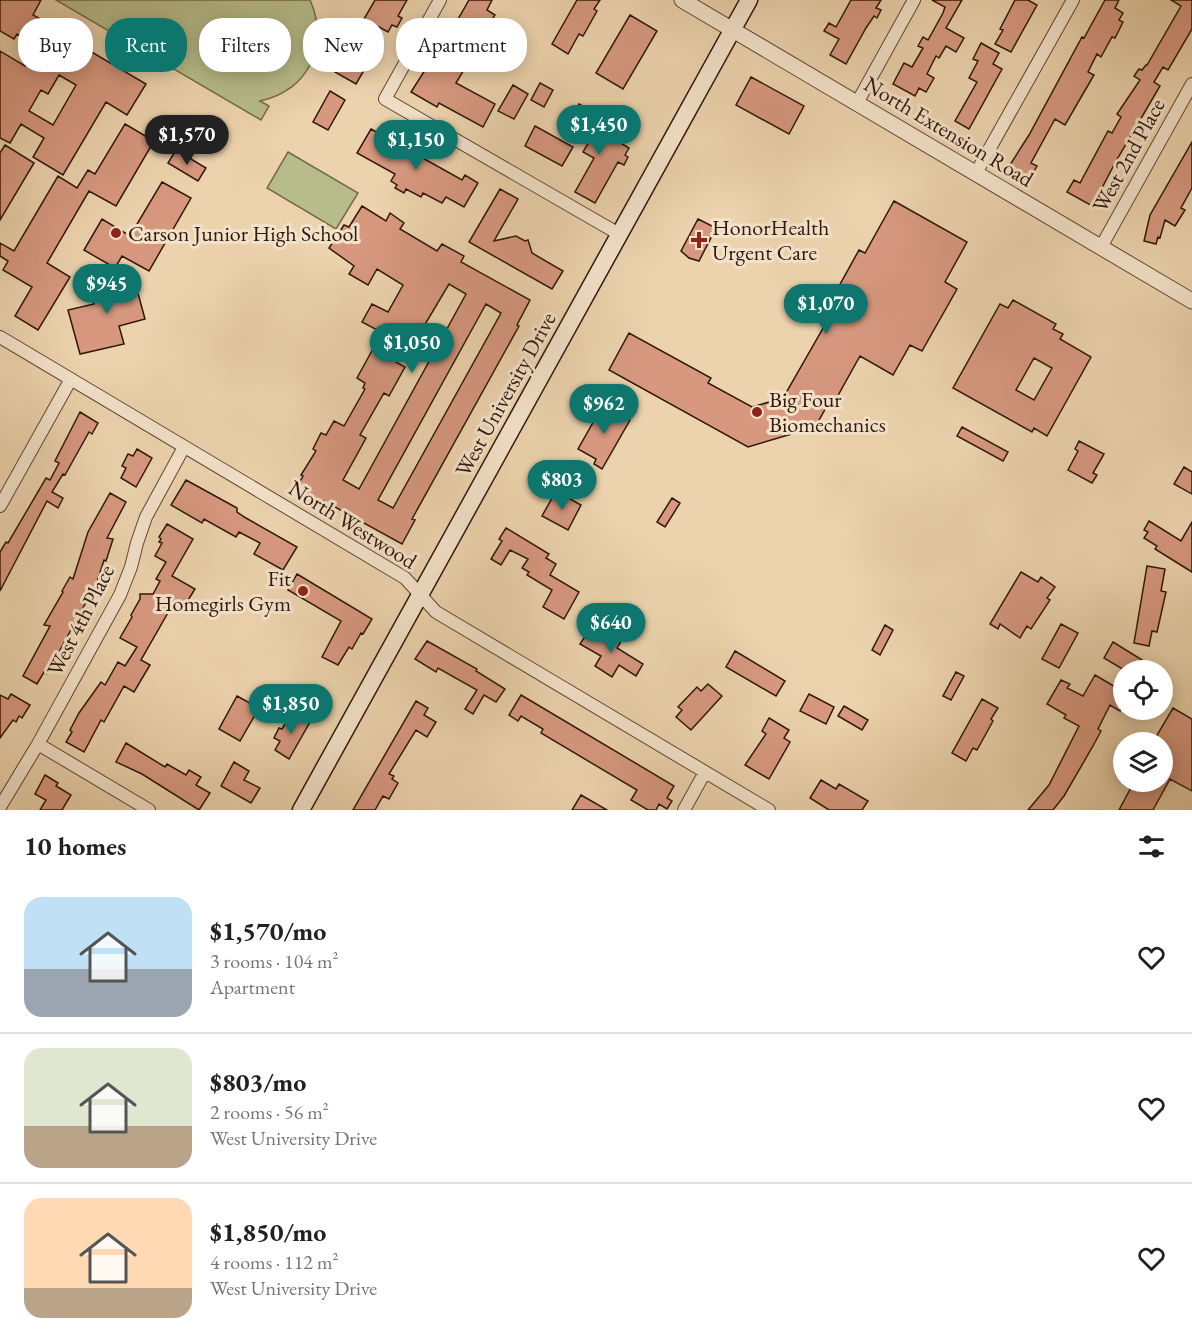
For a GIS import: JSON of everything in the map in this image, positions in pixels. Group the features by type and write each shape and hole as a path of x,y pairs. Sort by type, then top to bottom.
{"main road":[{"name":"West University Drive","path":"301,810 749,0"}],"street":[{"path":"440,0 385,99 618,234"},
{"name":"North Extension Road","path":"682,0 1192,301"},
{"path":"857,103 914,0"},
{"path":"975,173 1072,0"},
{"name":"West 2nd Place","path":"1101,248 1192,84"},
{"name":"North Westwood","path":"0,337 396,572 408,580 436,612 769,810"},
{"path":"0,506 71,379"},
{"name":"West 4th Place","path":"0,807 38,744 120,595 146,517 184,447"},
{"path":"38,744 149,810"},
{"path":"684,810 705,772"}],"green space":[{"path":"56,0 310,0 316,18 303,18 303,72 305,72 291,87 277,96 260,101 269,106 261,120 179,72 187,72 187,18 105,18 105,29 93,22 93,18 87,18"},
{"path":"288,152 358,193 336,229 267,188"}],"building":[{"path":"0,0 41,0 33,15 38,18 18,18 18,35 14,39 0,31"},
{"path":"375,0 407,0 398,16 402,18 396,18 396,27 392,25 388,32 384,30 384,18 365,18"},
{"path":"469,0 492,0 487,10 495,15 493,18 459,18"},
{"path":"577,0 600,0 594,9 597,11 583,36 579,34 568,54 552,44"},
{"path":"851,0 881,0 876,8 881,10 877,18 874,16 866,28 846,64 830,55 839,39 824,31 829,23 836,27"},
{"path":"932,0 962,0 946,28 964,38 956,52 946,46 939,58 936,56 927,74 934,78 926,92 919,88 915,96 893,84 904,63 912,67 923,48 918,46 923,37 928,40 943,13 945,7"},
{"path":"1015,0 1028,0 1037,5 1011,52 995,44"},
{"path":"1105,0 1119,0 1115,8 1123,13 1119,20 1123,22 1101,57 1097,54 1088,72 1094,75 1065,125 1055,119 1031,163 1037,166 1029,180 1008,168"},
{"path":"1171,0 1192,0 1192,29 1168,70 1163,67 1154,82 1160,86 1116,161 1094,207 1067,192 1074,180 1080,183 1108,131 1112,133 1121,117 1117,114 1140,80 1134,76 1139,69 1142,70 1147,65 1181,6"},
{"path":"630,15 657,31 623,89 596,73"},
{"path":"981,43 999,53 993,64 1002,69 969,129 955,121 977,82 969,78 978,61 973,59"},
{"path":"0,51 18,62 18,72 93,72 93,53 105,60 105,72 126,72 146,84 127,115 106,102 63,175 33,157 44,138 21,124 10,143 0,138","holes":["59,75 76,85 53,125 29,111 41,90 48,94"]},
{"path":"335,72 363,72 356,84"},
{"path":"424,72 463,72 456,83 495,104 483,127 439,103 437,107 411,92"},
{"path":"751,77 804,106 789,134 736,105"},
{"path":"540,83 553,90 544,107 531,100"},
{"path":"513,85 528,94 514,119 498,111"},
{"path":"330,91 345,100 328,130 313,122"},
{"path":"579,104 610,123 604,133 629,148 625,155 628,157 624,165 618,162 595,203 575,192 594,158 583,152 597,128 573,113"},
{"path":"125,124 154,141 116,206 89,191 47,263 70,277 38,330 15,316 32,287 3,270 8,261 0,256 0,243 14,251 58,176 77,188 88,170 95,174"},
{"path":"535,126 573,147 562,166 525,146"},
{"path":"371,129 462,180 465,175 478,183 464,207 446,197 442,203 423,193 421,197 406,189 404,193 395,188 397,185 391,181 395,174 357,153"},
{"path":"1192,142 1192,188 1181,208 1185,210 1175,226 1165,220 1156,244 1144,241 1150,215"},
{"path":"5,145 34,163 0,220 0,153"},
{"path":"176,150 206,168 198,181 168,163"},
{"path":"162,182 191,198 149,271 122,256 115,268 84,250 102,219 130,236"},
{"path":"500,189 518,199 494,241 516,236 525,241 528,240 532,253 563,271 552,289 469,242"},
{"path":"894,201 967,242 945,282 957,289 922,351 910,345 893,375 860,356 831,408 827,406 815,427 748,447 609,370 629,333 711,378 708,383 752,407 783,398 834,309 828,306 859,250 865,253"},
{"path":"362,206 386,221 390,213 404,223 400,229 437,251 442,244 464,256 461,262 530,300 517,325 519,326 412,519 415,520 402,544 324,501 322,505 298,492 301,487 298,485 303,476 301,475 316,451 313,449 321,433 326,435 334,421 344,426 365,389 363,388 365,383 357,378 373,349 405,367 389,396 384,393 360,435 366,438 343,480 359,489 466,294 449,284 411,348 362,322 372,304 388,312 403,285 377,269 368,285 349,274 354,266 329,248 344,225 349,227","holes":["486,304 501,313 393,508 378,500"]},
{"name":"HonorHealth Urgent Care","path":"698,219 716,228 699,261 689,258 681,251"},
{"path":"133,275 145,319 119,326 124,344 80,354 68,310 94,304 90,287"},
{"path":"1013,300 1056,324 1053,329 1063,334 1060,339 1091,357 1047,436 1034,428 1032,432 953,388 1000,304 1008,308","holes":["1034,358 1052,368 1034,400 1016,390"]},
{"path":"603,405 630,420 602,469 594,464 596,459 578,449"},
{"path":"80,412 98,423 92,434 89,432 65,475 63,474 52,492 63,498 58,508 47,501 0,591 0,552 6,542 8,543 46,478 50,480 59,463 55,461"},
{"path":"962,427 1008,452 1003,461 957,436"},
{"path":"1079,441 1104,454 1093,473 1097,475 1092,483 1068,470 1078,451 1075,449"},
{"path":"137,449 152,458 136,487 121,478 126,468 122,466 128,454 133,456"},
{"path":"1184,467 1192,472 1192,494 1174,484"},
{"path":"186,480 237,508 237,512 246,518 297,547 283,570 254,554 260,543 239,532 236,537 204,519 202,523 171,505"},
{"path":"556,491 581,505 568,530 542,516"},
{"path":"110,493 126,502 107,538 113,539 106,561 104,560 97,582 47,674 44,672 37,684 23,676 50,626 44,625 70,577 73,579 88,532"},
{"path":"672,498 680,503 665,527 657,522"},
{"path":"1149,521 1181,541 1192,522 1192,572 1155,549 1157,546 1144,538 1148,532 1144,530"},
{"path":"167,524 193,539 172,576 195,589 182,610 173,604 141,660 150,665 134,692 124,686 104,722 101,720 84,752 66,742 72,732 70,730 101,682 105,685 118,662 125,666 137,647 120,638 132,617 140,594 153,594 160,581 156,579 166,562 155,556 162,543 159,542 161,539 159,537"},
{"path":"506,528 549,554 546,558 556,564 550,575 579,592 564,619 543,607 552,590 527,575 529,572 522,568 528,559 510,550 501,565 491,559 502,541 499,539"},
{"path":"1147,566 1165,569 1161,591 1166,592 1157,632 1152,631 1149,646 1134,643"},
{"path":"1021,572 1038,582 1041,577 1055,587 1047,598 1050,600 1031,629 1027,626 1020,638 1000,624 998,629 990,624"},
{"path":"297,574 372,619 352,649 349,647 338,665 322,657 341,621 288,590"},
{"path":"1061,624 1078,633 1059,668 1042,659"},
{"path":"885,625 893,630 880,655 872,650"},
{"path":"607,629 623,638 617,648 643,664 636,676 619,665 612,677 595,666 601,656 580,644 588,632 600,640"},
{"path":"427,641 477,669 476,671 505,689 496,702 484,695 473,714 465,709 477,690 438,668 436,672 415,659"},
{"path":"1113,642 1142,660 1113,660 1113,663 1104,658"},
{"path":"735,651 785,681 776,696 726,667"},
{"path":"956,672 964,676 951,700 943,696"},
{"path":"1095,675 1113,686 1113,707 1110,705 1098,729 1101,731 1093,746 1064,796 1053,810 1028,810 1049,785 1079,726 1064,718 1066,715 1047,704 1061,680 1070,684 1067,688 1083,696"},
{"path":"708,684 722,696 691,730 676,717 682,710 678,707 697,687 701,691"},
{"path":"11,694 30,705 22,718 19,716 16,722 13,720 0,738 0,695 8,699"},
{"path":"809,694 834,707 826,724 800,711"},
{"path":"521,695 674,786 667,798 672,801 667,809 659,804 656,810 648,810 631,800 637,790 541,733 543,729 521,716 518,721 509,715"},
{"path":"237,696 259,708 240,741 219,729"},
{"path":"982,699 998,708 977,750 973,748 966,761 952,753"},
{"path":"416,701 428,708 424,715 436,722 427,737 416,730 389,774 394,776 392,779 398,783 389,799 383,796 375,810 353,810"},
{"path":"844,706 868,720 862,730 838,716"},
{"path":"1173,708 1192,719 1192,791 1173,781 1173,732 1159,732 1166,720 1173,720"},
{"path":"292,712 310,722 289,759 275,750 280,741 274,738"},
{"path":"769,718 789,730 784,738 790,742 769,779 745,765 766,734 762,731"},
{"path":"126,743 165,767 167,764 186,775 189,770 201,777 196,785 210,793 199,810 142,774 116,762"},
{"path":"234,762 249,771 244,780 260,788 251,803 221,786"},
{"path":"45,775 58,783 56,786 71,795 62,810 40,810 46,800 35,794"},
{"path":"821,780 836,789 839,784 868,801 862,810 829,810 810,798"},
{"path":"1129,792 1163,792 1153,810 1119,810"},
{"path":"581,795 607,810 572,810"}],"place":[{"name":"Carson Junior High School","path":"116,233"},
{"name":"HonorHealth Urgent Care","path":"699,240"},
{"name":"Big Four Biomechanics","path":"757,412"},
{"name":"Fit Homegirls Gym","path":"303,591"}]}
